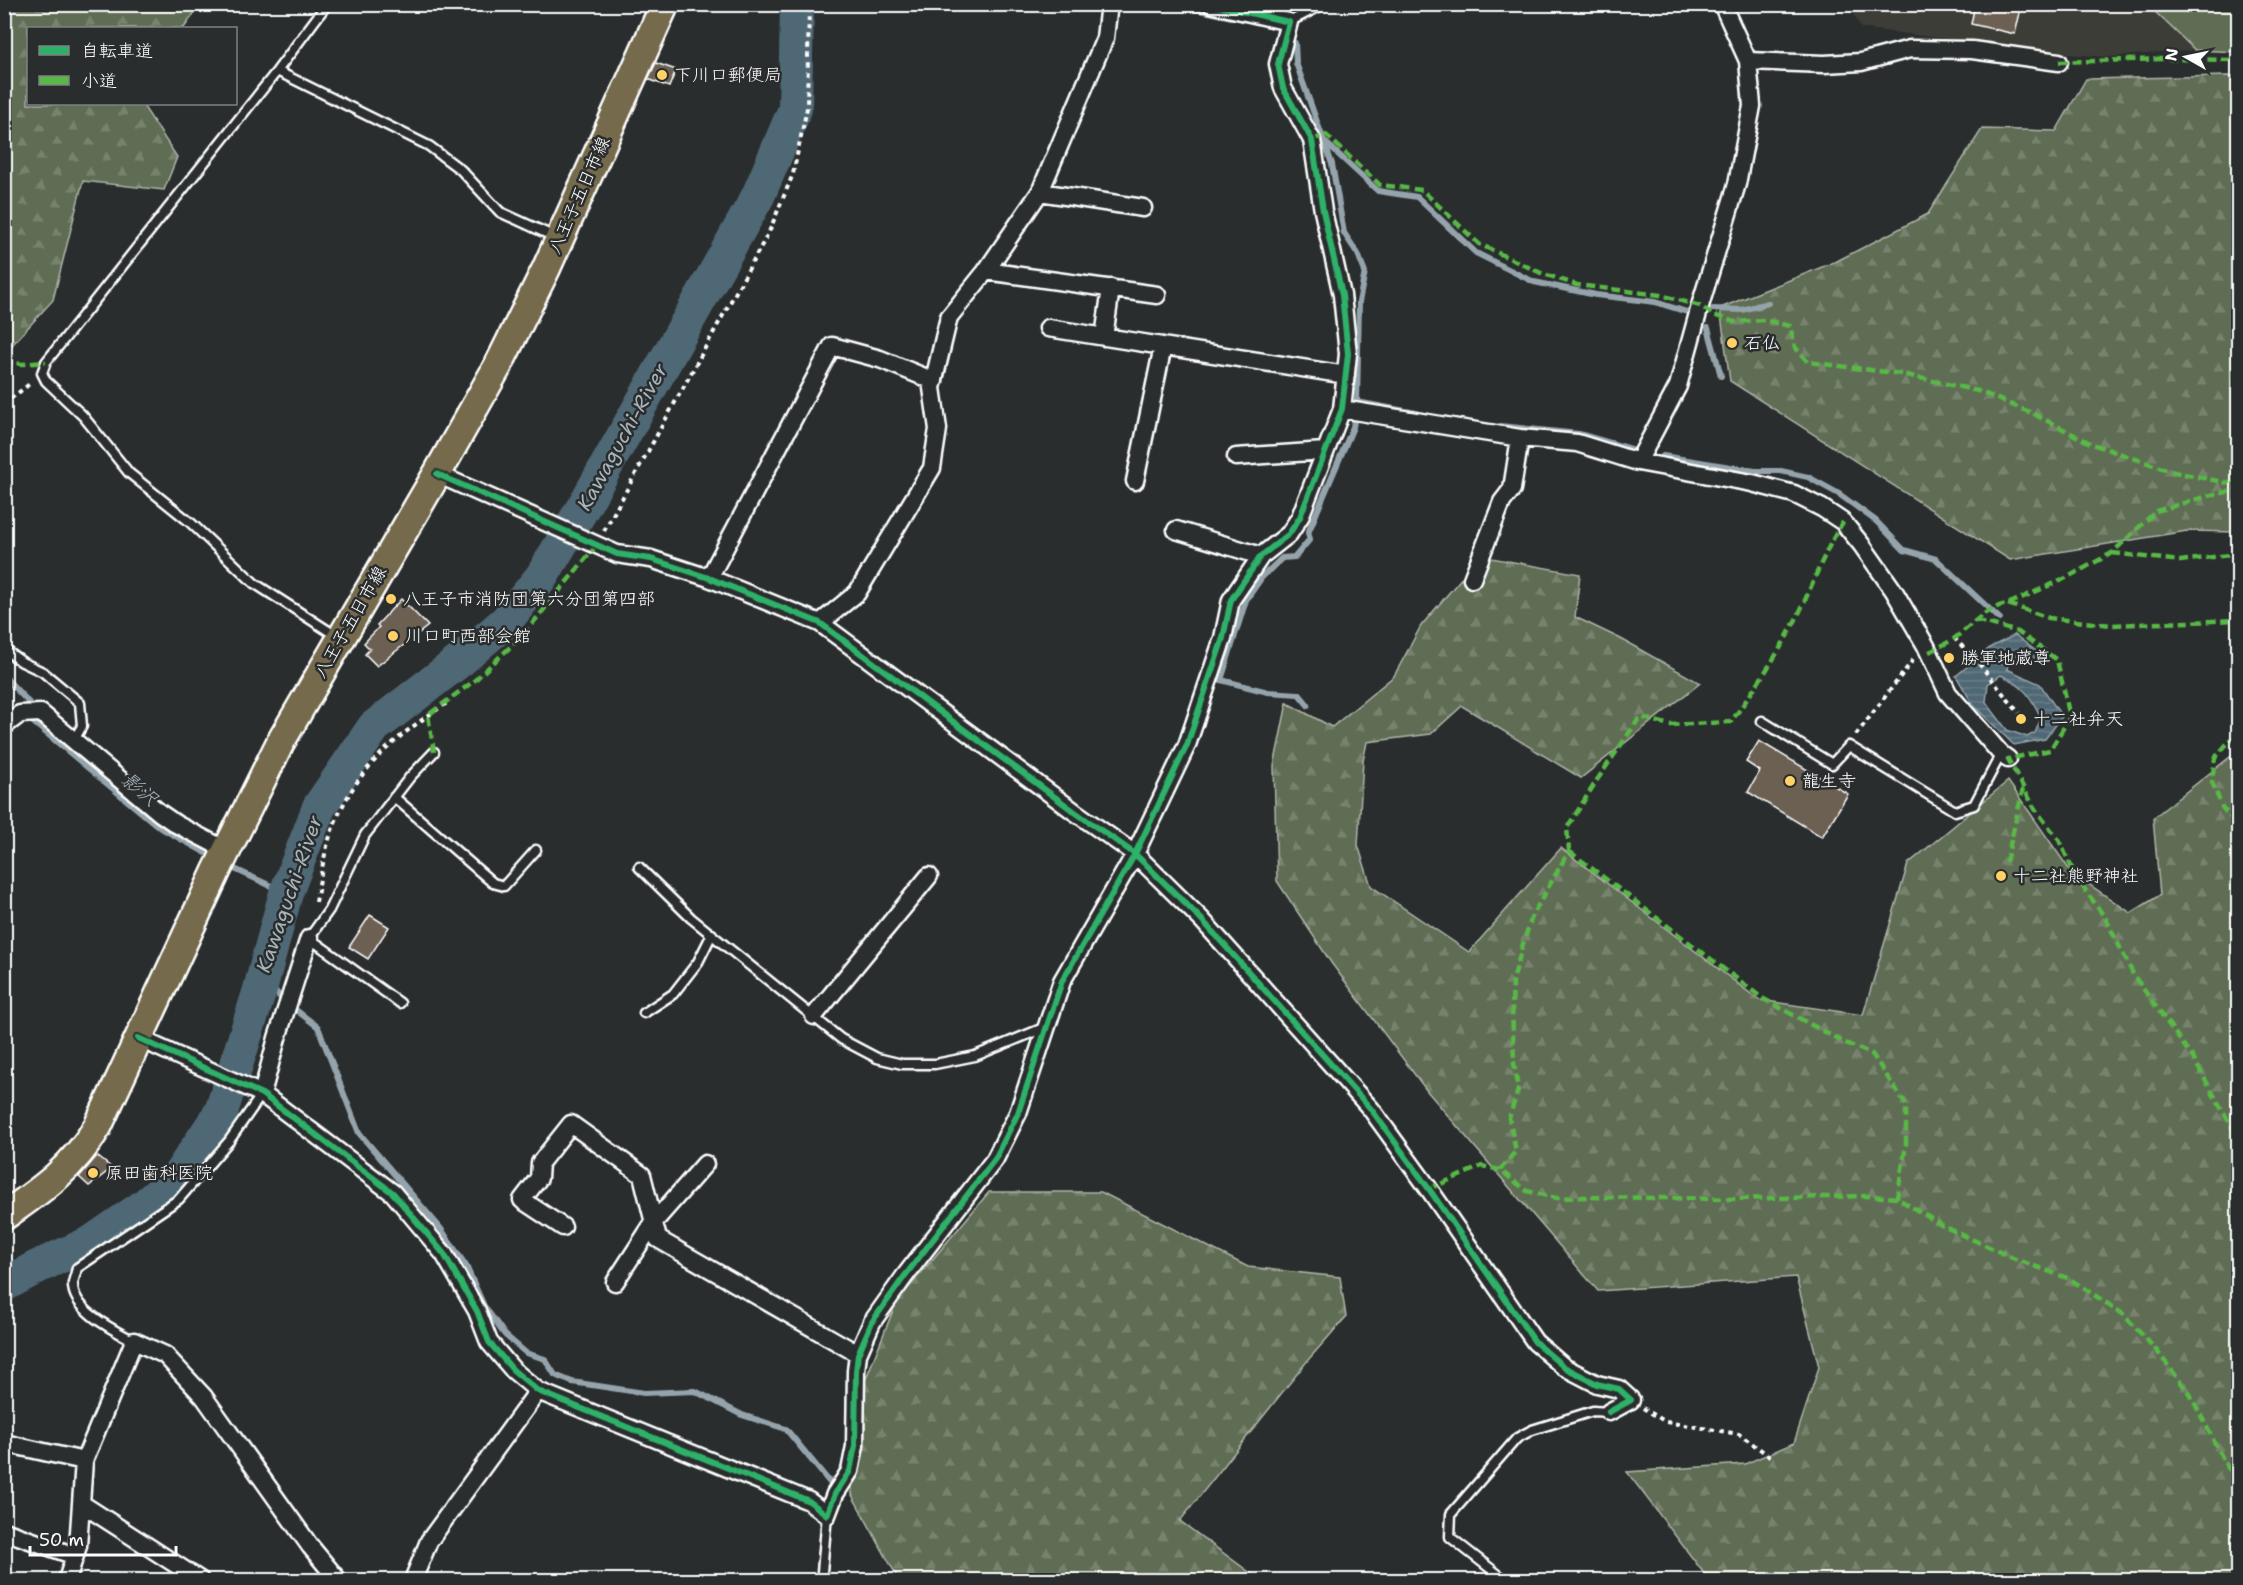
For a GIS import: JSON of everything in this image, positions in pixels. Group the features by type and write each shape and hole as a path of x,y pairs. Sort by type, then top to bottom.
{"main road":[{"name":"八王子五日市線","path":"4,1216 57,1177 84,1148 117,1089 138,1038 221,860 280,743 499,364 559,239 665,4"}],"street":[{"path":"820,623 857,593 932,468 938,429 932,387 949,317 986,271 1040,192 1105,38 1109,4"},
{"path":"138,1038 257,1091 393,1193 444,1254 477,1311 489,1342 513,1370 538,1390 809,1501 826,1515 835,1494 850,1471 855,1446 858,1354 872,1322 995,1159 1018,1113 1062,981 1135,854 1187,745 1223,638 1231,600 1260,556 1289,534 1300,518 1342,410 1348,354 1342,295 1323,211 1312,140 1283,88 1278,64 1289,22 1211,4"},
{"path":"1638,462 1678,386 1737,184 1752,106 1748,61 1722,4"},
{"path":"1748,61 1824,64 1861,62 1910,49 1972,50 2059,62"},
{"path":"1040,192 1143,208"},
{"path":"986,271 1157,295"},
{"path":"1104,337 1111,288"},
{"path":"1048,328 1346,375"},
{"path":"709,578 832,346 880,359 933,381"},
{"path":"1136,481 1163,346"},
{"path":"1342,410 1520,438 1577,443 1638,462 1752,483 1794,494 1822,508 1843,522 1894,591 1926,646 1948,693 2005,757"},
{"path":"1472,579 1502,502 1512,489 1520,438"},
{"path":"1236,457 1325,451"},
{"path":"437,474 617,554 651,560 709,578 820,623 1135,854 1202,920 1371,1109 1535,1342 1564,1366 1598,1384 1619,1389 1631,1400 1609,1412"},
{"path":"1176,530 1260,556"},
{"path":"4,726 20,714 42,713 160,813 221,860"},
{"path":"814,1016 929,876"},
{"path":"257,1091 277,1038 309,938"},
{"path":"562,1227 522,1200 539,1178 540,1163 572,1124 642,1175 658,1239 858,1354"},
{"path":"615,1282 654,1222 705,1164"},
{"path":"67,1581 75,1556 82,1504 84,1461 134,1341 165,1355 204,1397 310,1546 338,1581"},
{"path":"413,1581 429,1541 538,1390"},
{"path":"4,1443 84,1461"},
{"path":"82,1504 200,1581"},
{"path":"4,1531 75,1556"}],"lane":[{"path":"327,4 46,362 42,373 46,381 83,416 129,473 191,524 254,583 340,638"},
{"path":"1289,22 1324,4"},
{"path":"277,70 429,146 461,170 500,212 559,239"},
{"path":"4,649 22,662 43,672 81,703 82,726 74,740"},
{"path":"1761,721 1832,764 1849,746 1955,811 1974,805 2005,757"},
{"path":"400,1003 309,938 329,910 364,835 434,752"},
{"path":"394,797 493,883 504,886 536,850"},
{"path":"639,867 691,918 814,1016 850,1043 877,1058 902,1064 935,1064 975,1056 1046,1027"},
{"path":"644,1013 672,994 698,962 712,934"},
{"path":"134,1341 91,1315 77,1299 73,1284 77,1268 179,1199 229,1141 257,1091"},
{"path":"1505,1581 1450,1537 1451,1514 1517,1438 1532,1430 1593,1411 1609,1412"},
{"path":"825,1581 822,1572 826,1515"}],"path":[{"path":"597,545 769,232 793,174 807,108 809,4"},
{"path":"4,404 42,373"},
{"path":"1954,638 1976,660 2019,712"},
{"path":"1864,723 1908,665"},
{"path":"309,938 326,850 336,819 358,779 376,758 407,729 450,701"},
{"path":"1631,1400 1666,1422 1739,1434 1771,1456"}],"shaded area":[{"path":"1856,4 2238,5 2238,52 2195,50 2108,57 2056,53 1861,28 1852,11"}],"green space":[{"path":"5,4 200,5 185,27 27,27 27,105 143,105 177,157 164,190 83,181 53,300 13,344 5,360"},
{"path":"1225,5 1305,5 1281,18"},
{"path":"2148,5 2238,5 2238,52 2195,50"},
{"path":"2238,77 2238,532 2187,531 2010,560 1730,381 1720,308 1837,261 1928,214 1982,129 2056,131 2086,79"},
{"path":"1480,556 1580,574 1575,617 1621,639 1700,683 1581,778 1462,706 1431,734 1367,742 1363,761 1358,845 1371,886 1469,952 1561,848 1759,1000 1863,1015 1908,864 2008,781 2071,872 2131,913 2160,895 2153,818 2235,753 2238,753 2238,1580 1709,1580 1627,1472 1745,1464 1794,1443 1819,1367 1796,1277 1598,1291 1427,1091 1332,964 1277,881 1274,766 1287,703 1332,727 1394,676 1421,626"},
{"path":"989,1192 1101,1192 1248,1267 1340,1277 1346,1317 1308,1360 1180,1521 1260,1580 899,1580 852,1495 851,1416 896,1303"}],"water":[{"path":"2015,635 2045,658 2010,658 2007,669 2040,684 2062,717 2045,739 2014,745 1974,706 1956,676 1991,647","holes":["2001,675 2016,683 2034,704 2041,718 2035,733 2027,737 2007,730 1986,702 1988,684"]}],"building":[{"path":"1975,4 2022,4 2015,34 1971,24"},
{"name":"下川口郵便局","path":"656,63 676,70 669,87 648,79"},
{"name":"川口町西部会館","path":"401,599 428,626 377,666 365,654 370,649 364,643"},
{"name":"龍生寺","path":"1759,741 1848,794 1822,837 1748,792 1760,771 1746,762"},
{"path":"370,915 389,927 368,959 349,947"},
{"name":"原田歯科医院","path":"97,1156 112,1168 89,1186 79,1177"}],"waterway":[{"name":"Kawaguchi-River","path":"4,1285 92,1242 144,1206 177,1178 221,1112 259,993 286,893 319,807 374,727 462,659 506,621 542,576 585,504 758,196 795,109 797,4"},
{"path":"1172,4 1232,17"},
{"path":"1295,43 1296,63 1332,164 1344,233 1358,254 1365,272 1359,302 1357,402 1353,427 1308,533 1310,539 1295,557 1282,558 1262,577 1246,600 1221,680 1268,692 1299,694 1308,705"},
{"path":"1326,143 1378,191 1417,197 1476,253 1534,282 1596,295 1655,302 1687,312"},
{"path":"1713,309 1742,310 1768,303"},
{"path":"1708,328 1721,376"},
{"path":"1357,402 1416,413"},
{"path":"1500,426 1579,434 1631,449"},
{"path":"1663,456 1755,471 1781,471 1808,477 1839,494 1876,521 1904,550 1936,559 2000,619"},
{"name":"影沢","path":"4,676 30,704 33,722 159,827 215,858"},
{"name":"影沢","path":"226,865 286,893"},
{"path":"263,976 280,997"},
{"path":"296,1010 318,1027 359,1133 441,1229 466,1266 484,1306 505,1335 526,1353 545,1359 555,1375 572,1382 644,1393 695,1391 742,1415 786,1429 831,1484"}],"marked path":[{"path":"2059,62 2163,59 2238,60"},
{"path":"1312,140 1326,135 1380,185 1422,190 1479,244 1541,273 1577,285 1660,295 1700,306 1714,315 1734,322 1764,320 1790,326 1795,347 1808,362 1902,374 1978,391 2034,414 2092,444 2174,472 2238,485"},
{"path":"4,362 22,364 46,362"},
{"path":"1929,652 1955,638 1993,608 2008,604 2066,578 2112,553 2156,511 2215,494 2238,490"},
{"path":"1500,1170 1516,1151 1509,1118 1518,1090 1514,1063 1513,981 1532,916 1569,851 1567,828 1640,717 1670,725 1731,722 1770,665 1791,629 1828,548 1843,522"},
{"path":"434,752 428,715 474,681 523,635 597,545"},
{"path":"2112,553 2180,561 2238,554"},
{"path":"2008,604 2049,618 2112,625 2238,620"},
{"path":"1976,620 2018,632 2057,660 2070,717 2050,750 2008,759 2035,809 2059,840 2076,877 2106,919 2134,976 2193,1058 2238,1138"},
{"path":"2238,739 2231,739 2215,758 2212,782 2222,807 2238,827"},
{"path":"2006,862 2023,789"},
{"path":"1569,851 1762,998 1843,1042 1872,1054 1906,1105 1906,1145 1897,1198"},
{"path":"1429,1189 1482,1166 1500,1170 1527,1191 1556,1198 1733,1199 1871,1196 1897,1198 1943,1226 2015,1259 2070,1279 2123,1314 2156,1350 2190,1394 2225,1463 2238,1483"}],"cycle path":[{"path":"138,1038 262,1094 393,1193 444,1254 477,1311 489,1342 513,1370 538,1391 809,1501 827,1515 835,1494 850,1471 855,1446 858,1354 872,1322 995,1159 1018,1113 1062,981 1135,854 1187,745 1223,638 1231,600 1261,556 1289,534 1300,517 1342,409 1348,354 1342,295 1323,211 1312,140 1283,88 1278,64 1289,22 1211,4"},
{"path":"437,474 617,554 651,559 709,578 820,623 1135,854 1202,920 1371,1109 1535,1342 1564,1367 1597,1384 1619,1389 1631,1400 1609,1412"}],"place":[{"name":"下川口郵便局","path":"662,75"},
{"name":"石仏","path":"1732,343"},
{"name":"八王子市消防団第六分団第四部","path":"391,599"},
{"name":"川口町西部会館","path":"393,636"},
{"name":"勝軍地蔵尊","path":"1949,658"},
{"name":"十二社弁天","path":"2021,719"},
{"name":"龍生寺","path":"1790,781"},
{"name":"十二社熊野神社","path":"2001,876"},
{"name":"原田歯科医院","path":"93,1173"}]}
